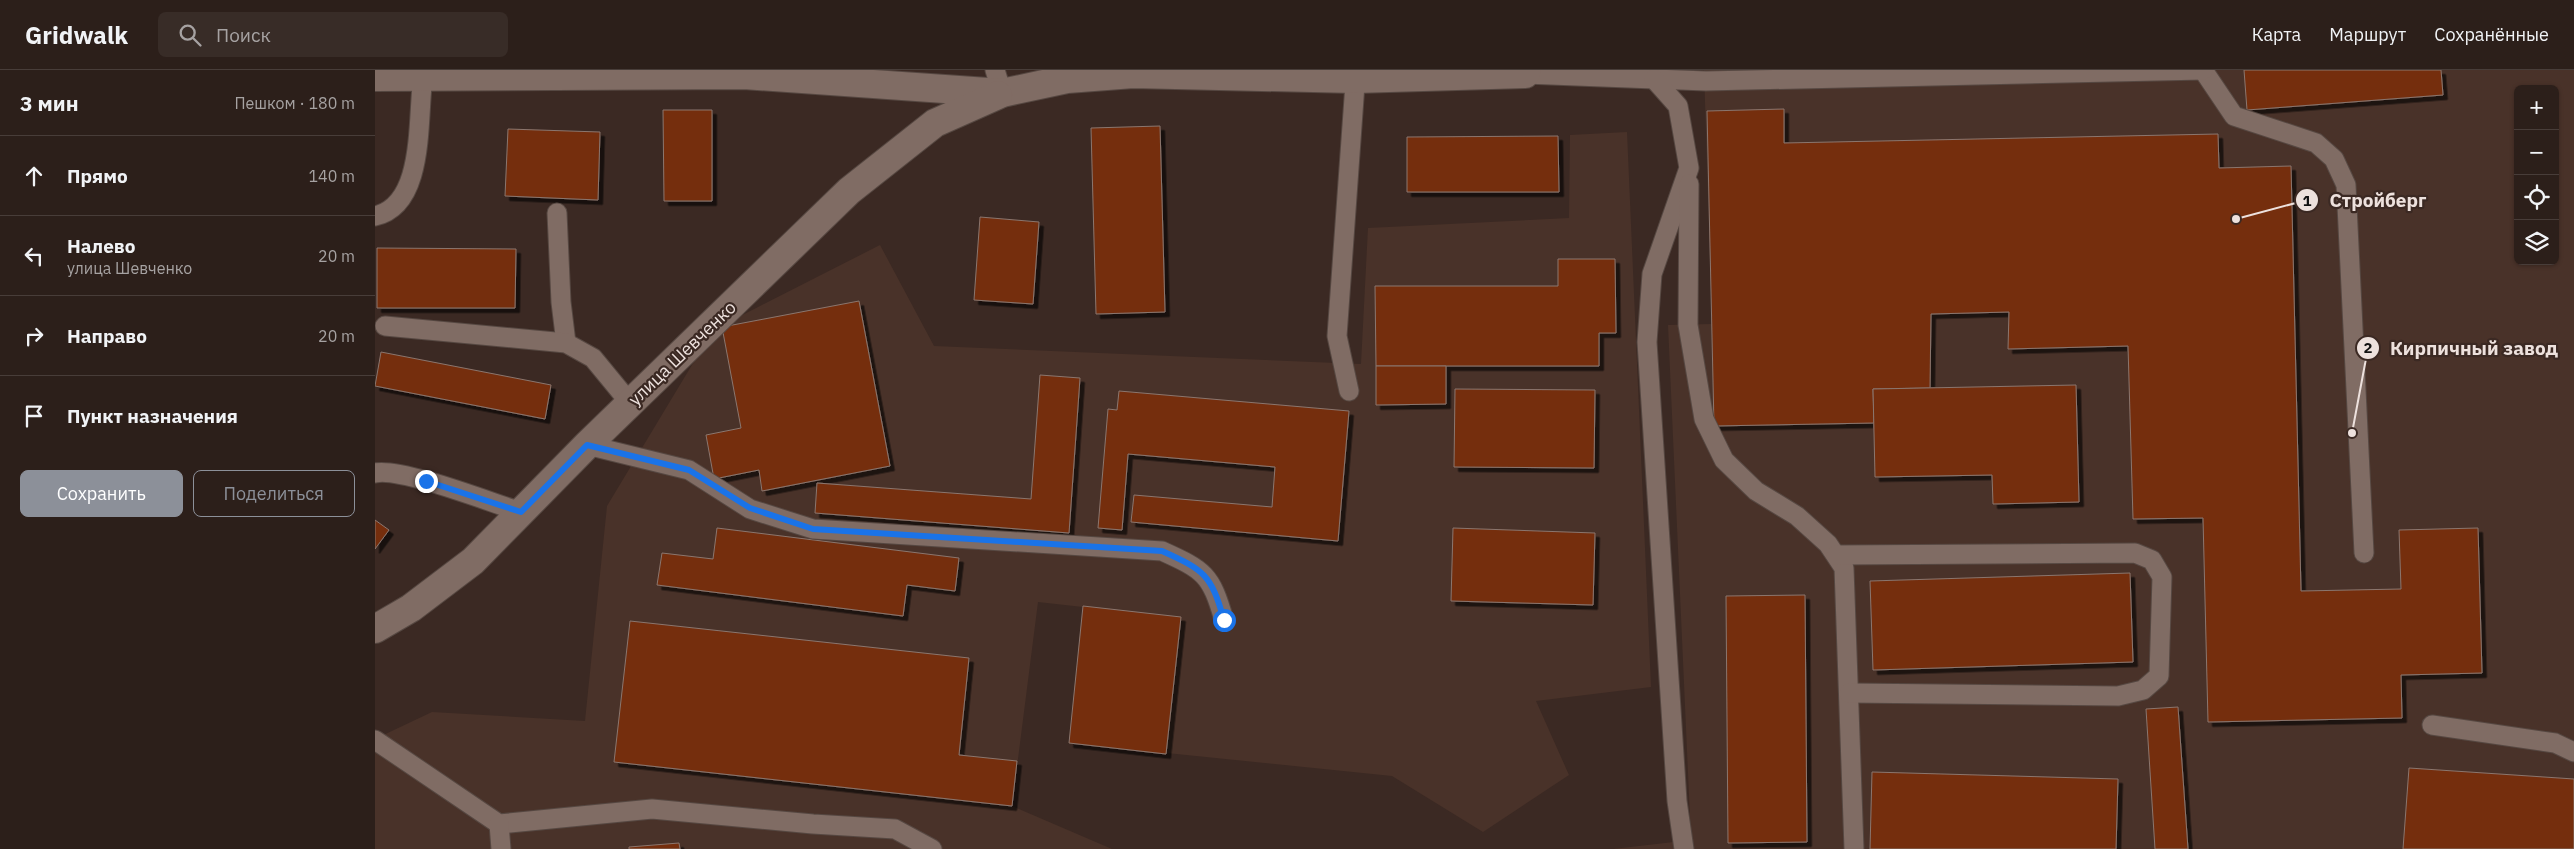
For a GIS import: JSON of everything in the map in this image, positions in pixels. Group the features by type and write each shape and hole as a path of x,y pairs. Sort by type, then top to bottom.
{"street":[{"path":"375,77 423,73 675,73 998,82 1133,74 1526,72"},
{"name":"улица Шевченко","path":"375,629 411,608 473,561 587,445 849,191 935,123 998,82"}],"lane":[{"path":"1526,72 1654,79 1716,80 2203,70 2235,116 2316,143 2333,159 2345,186 2364,552"},
{"path":"375,216 385,213 407,191 416,157 423,73"},
{"path":"1349,391 1337,336 1356,74"},
{"path":"1654,79 1678,106 1689,168 1688,325 1704,419 1724,460 1756,492 1797,516 1828,544 1844,568 1854,849"},
{"path":"1684,849 1677,801 1647,342 1652,274 1689,168"},
{"path":"557,213 561,302 566,343"},
{"path":"385,326 566,343 593,358 630,403"},
{"path":"587,445 689,470 750,508 813,529 1162,551 1197,567 1216,591 1224,620"},
{"path":"375,473 384,470 426,481 521,512"},
{"path":"1836,555 2135,553 2152,560 2162,577 2159,676 2143,690 2118,696 1849,693"},
{"path":"2432,725 2555,743 2574,752"},
{"path":"375,740 499,824 652,809 813,824 895,829 932,849"},
{"path":"499,824 501,849"}],"shaded area":[{"path":"1704,70 2574,70 2574,849 1613,849 1691,840 1668,325 1712,324"},
{"path":"1627,132 1651,687 1536,701 1569,775 1483,832 1392,776 1069,743 1083,607 1038,602 1012,806 1112,849 375,849 375,739 432,712 585,721 607,506 713,330 880,245 934,346 1361,364 1368,228 1569,218 1570,135"}],"building":[{"path":"2244,70 2441,70 2443,95 2247,110"},
{"path":"1784,109 1784,143 2218,134 2219,168 2291,166 2301,591 2401,589 2399,530 2478,528 2482,673 2401,675 2402,718 2208,722 2203,518 2133,519 2128,346 2008,349 2009,312 1931,314 1930,388 1873,389 1874,423 1714,426 1707,111"},
{"path":"663,110 712,110 712,201 664,201"},
{"path":"1160,126 1165,312 1096,314 1091,128"},
{"path":"508,129 600,132 598,200 505,196"},
{"path":"1558,136 1559,192 1407,192 1407,137"},
{"path":"980,217 1039,222 1033,304 974,300"},
{"path":"377,248 516,249 515,308 377,308"},
{"path":"1558,259 1615,259 1616,333 1599,333 1599,366 1376,366 1375,286 1558,286"},
{"path":"859,301 890,466 762,491 759,470 714,479 706,435 741,428 722,327"},
{"path":"381,352 551,385 545,419 375,386"},
{"path":"1376,366 1446,366 1446,404 1376,405"},
{"path":"1040,375 1080,378 1069,533 815,513 817,483 1031,499"},
{"path":"2076,385 2079,502 1993,504 1992,475 1875,477 1873,389"},
{"path":"1455,389 1595,390 1594,468 1454,467"},
{"path":"1119,391 1349,411 1338,541 1131,522 1134,495 1272,507 1275,467 1128,454 1122,530 1098,528 1108,409 1117,410"},
{"path":"375,520 389,530 375,549"},
{"path":"717,528 959,558 955,591 907,585 903,616 657,585 662,553 713,559"},
{"path":"1453,528 1595,533 1593,605 1451,601"},
{"path":"2130,573 2133,662 1873,670 1870,581"},
{"path":"1805,595 1807,842 1728,843 1726,596"},
{"path":"1083,606 1181,617 1166,754 1069,743"},
{"path":"630,621 969,658 959,755 1017,761 1012,806 614,762"},
{"path":"2178,707 2188,849 2155,849 2146,709"},
{"path":"2409,768 2574,779 2574,849 2403,849"},
{"path":"1872,772 2118,779 2116,849 1870,849"},
{"path":"679,843 680,849 629,849 629,847"}],"place":[{"name":"Стройберг","path":"2236,219"},
{"name":"Кирпичный завод","path":"2352,433"}],"route":[{"path":"426,481 521,512 587,445 689,470 750,508 813,529 1162,551 1197,567 1216,591 1224,620"}]}
